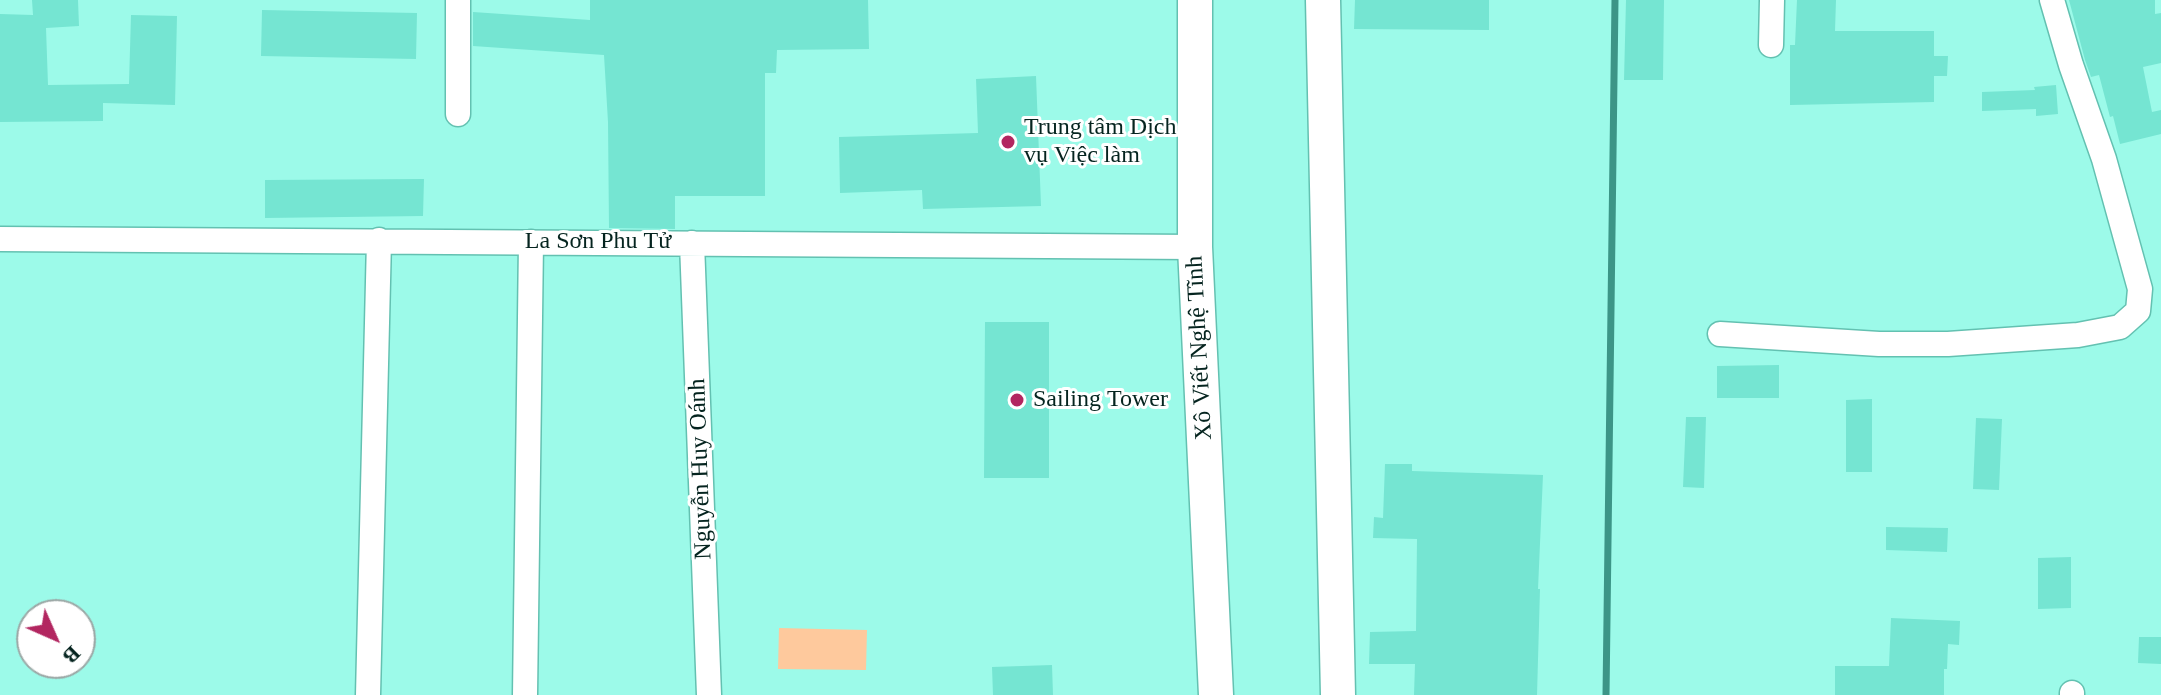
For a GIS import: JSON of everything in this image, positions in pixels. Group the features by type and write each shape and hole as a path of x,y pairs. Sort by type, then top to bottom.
{"street":[{"path":"458,0 458,114"},
{"name":"Xô Viết Nghệ Tĩnh","path":"1195,0 1195,247 1216,695"},
{"path":"1323,0 1338,695"},
{"path":"1771,45 1772,0"},
{"path":"1720,334 1879,344 1934,344 2078,335 2120,327 2138,311 2150,288 2071,65 2052,0"},
{"name":"La Sơn Phu Tử","path":"0,239 1195,247"},
{"path":"368,695 379,240"},
{"path":"525,695 531,242"},
{"name":"Nguyễn Huy Oánh","path":"692,243 709,695"}],"shaded area":[{"path":"779,628 867,630 866,670 778,669"}],"building":[{"path":"32,0 78,0 79,26 46,28 48,85 129,84 131,15 177,16 175,105 103,103 103,121 0,122 0,14 33,15"},
{"path":"590,0 868,0 869,49 777,50 776,73 765,73 765,196 675,196 675,229 609,228 604,55 473,46 473,12 590,20"},
{"path":"1355,0 1489,0 1489,30 1354,29"},
{"path":"1626,0 1664,0 1663,80 1624,80"},
{"path":"1797,0 1836,0 1835,31 1934,31 1934,56 1948,56 1947,76 1934,76 1934,102 1790,105 1790,45 1795,45"},
{"path":"2069,0 2155,0 2155,14 2161,13 2161,63 2143,67 2152,112 2161,110 2161,134 2120,144 2099,75 2091,77"},
{"path":"262,10 417,13 416,59 261,56"},
{"path":"1036,76 1041,206 923,209 922,190 840,193 839,137 978,133 976,79"},
{"path":"2056,85 2058,114 2036,116 2036,109 1982,111 1982,92 2035,90 2034,87"},
{"path":"424,179 423,216 265,218 265,180"},
{"name":"Sailing Tower","path":"985,322 1049,322 1049,478 984,478"},
{"path":"1779,365 1779,398 1717,398 1717,366"},
{"path":"1872,399 1872,472 1846,472 1846,400"},
{"path":"1686,417 1706,417 1704,488 1683,487"},
{"path":"1976,418 2002,419 1999,490 1973,489"},
{"path":"1385,464 1412,464 1412,471 1543,475 1537,695 1414,695 1415,664 1369,664 1370,632 1416,631 1417,539 1373,538 1374,517 1383,518"},
{"path":"1886,527 1948,528 1947,552 1886,550"},
{"path":"2071,557 2071,608 2038,609 2038,558"},
{"path":"1891,618 1960,621 1959,645 1948,644 1944,695 1835,695 1835,666 1889,666"},
{"path":"2139,637 2161,637 2161,664 2138,663"},
{"path":"1052,665 1053,695 993,695 992,667"}],"waterway":[{"path":"1606,695 1615,0"}],"place":[{"name":"Trung tâm Dịch vụ Việc làm","path":"1008,142"},
{"name":"Sailing Tower","path":"1017,400"}]}
